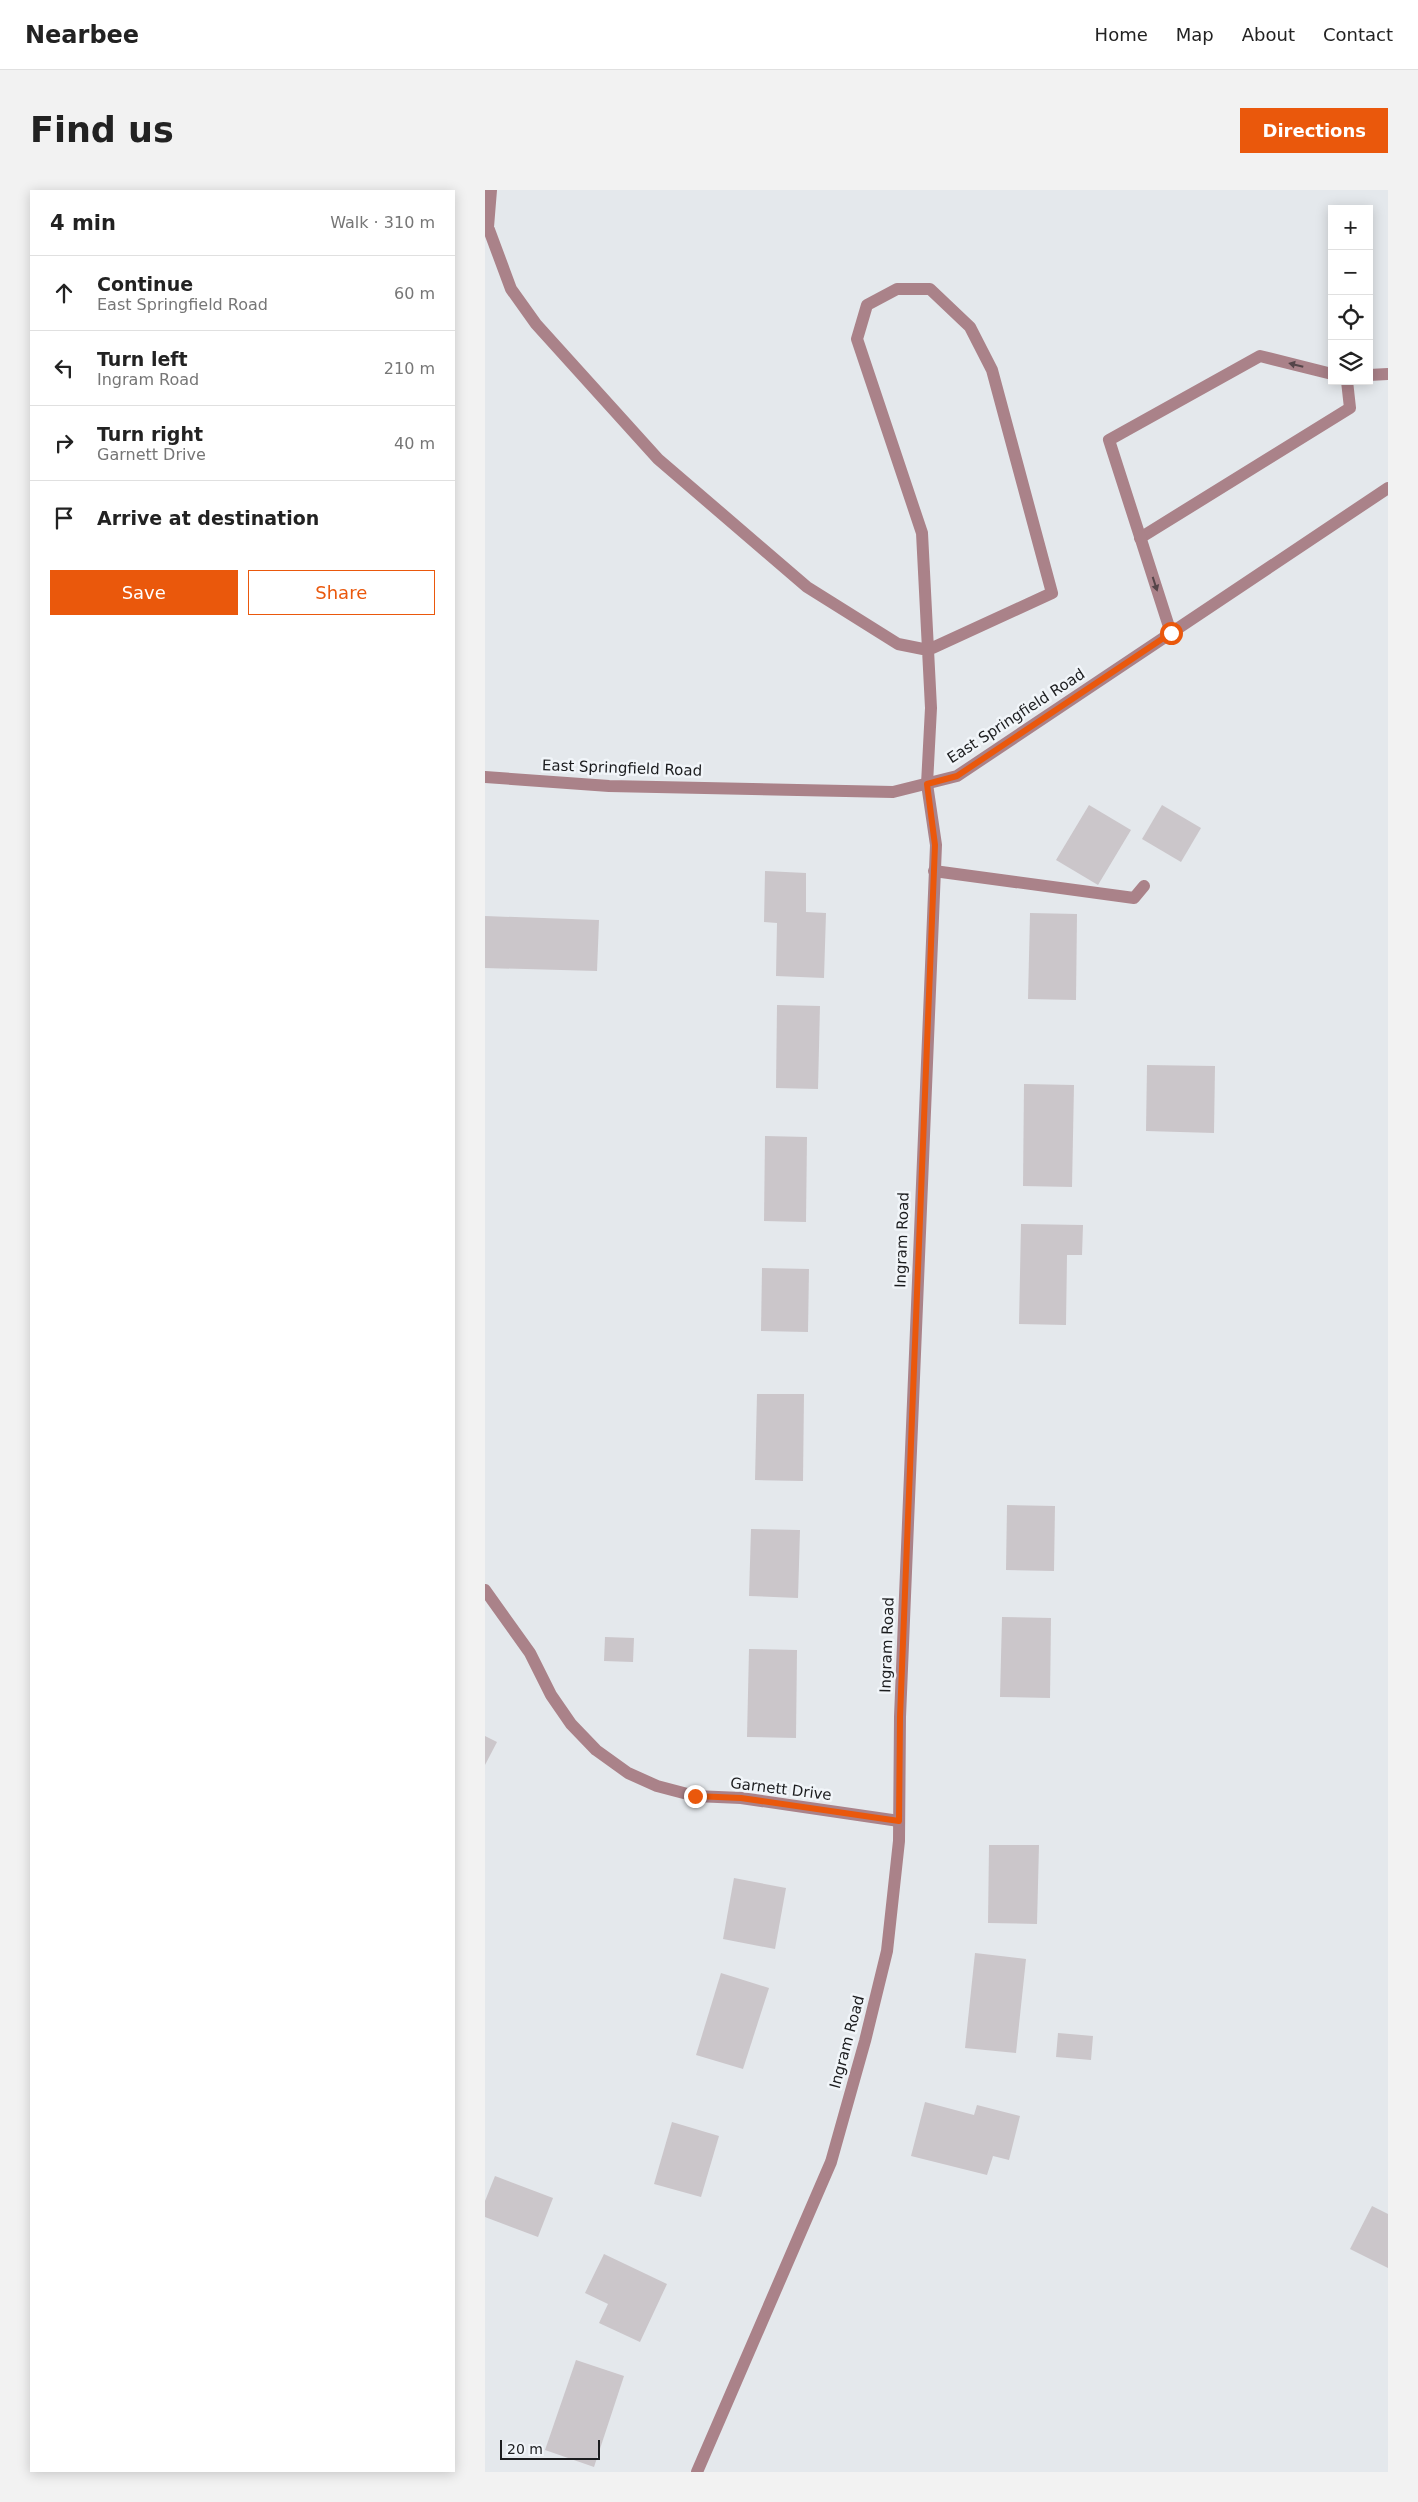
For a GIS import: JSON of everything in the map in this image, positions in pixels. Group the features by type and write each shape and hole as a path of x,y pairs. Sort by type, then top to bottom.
{"street":[{"path":"491,190 488,227 511,289 536,324 658,459 807,587 898,644 928,650"},
{"name":"Ingram Road","path":"697,2472 831,2162 887,1950 899,1841 900,1717 935,845 927,784 931,708 928,650 922,533 857,339 867,305 897,289 930,289 970,327 992,370 1052,593 928,650"},
{"path":"1171,633 1109,440 1260,356 1328,373"},
{"path":"1373,375 1388,374"},
{"path":"1140,538 1351,408 1348,385"},
{"name":"East Springfield Road","path":"485,777 609,786 893,792 957,776 1388,488"},
{"path":"934,871 1134,898 1144,886"},
{"name":"Garnett Drive","path":"485,1590 530,1653 551,1695 571,1724 596,1750 628,1773 657,1786 695,1796 741,1798 899,1821"}],"building":[{"path":"1089,805 1131,830 1098,885 1056,860"},
{"path":"1162,805 1201,828 1181,862 1142,839"},
{"path":"765,871 806,873 806,912 826,913 824,978 776,976 777,923 764,922"},
{"path":"1030,913 1077,914 1076,1000 1028,999"},
{"path":"485,916 599,920 597,971 485,968"},
{"path":"777,1005 820,1006 818,1089 776,1088"},
{"path":"1147,1065 1215,1066 1214,1133 1146,1131"},
{"path":"1024,1084 1074,1085 1072,1187 1023,1186"},
{"path":"765,1136 807,1137 806,1222 764,1221"},
{"path":"1021,1224 1083,1225 1082,1255 1067,1255 1066,1325 1019,1324"},
{"path":"762,1268 809,1269 808,1332 761,1331"},
{"path":"757,1394 804,1394 803,1481 755,1480"},
{"path":"1007,1505 1055,1506 1054,1571 1006,1570"},
{"path":"751,1529 800,1530 798,1598 749,1596"},
{"path":"1002,1617 1051,1618 1050,1698 1000,1697"},
{"path":"605,1637 634,1638 633,1662 604,1661"},
{"path":"749,1649 797,1650 796,1738 747,1737"},
{"path":"485,1736 497,1742 485,1765"},
{"path":"989,1845 1039,1845 1037,1924 988,1923"},
{"path":"734,1878 786,1888 775,1949 723,1939"},
{"path":"975,1953 1026,1959 1016,2053 965,2048"},
{"path":"721,1973 769,1988 743,2069 696,2055"},
{"path":"1058,2033 1093,2036 1091,2060 1056,2057"},
{"path":"925,2102 974,2115 977,2105 1020,2116 1009,2160 993,2156 987,2175 911,2156"},
{"path":"672,2122 719,2136 701,2197 654,2184"},
{"path":"495,2176 553,2198 538,2237 485,2217 485,2201"},
{"path":"1372,2206 1388,2214 1388,2268 1350,2249"},
{"path":"604,2254 667,2284 640,2342 599,2323 608,2304 585,2293"},
{"path":"576,2360 624,2376 594,2467 545,2450"}],"route":[{"path":"695,1796 741,1798 899,1821 900,1717 935,845 927,784 957,776 1171,633"}]}
